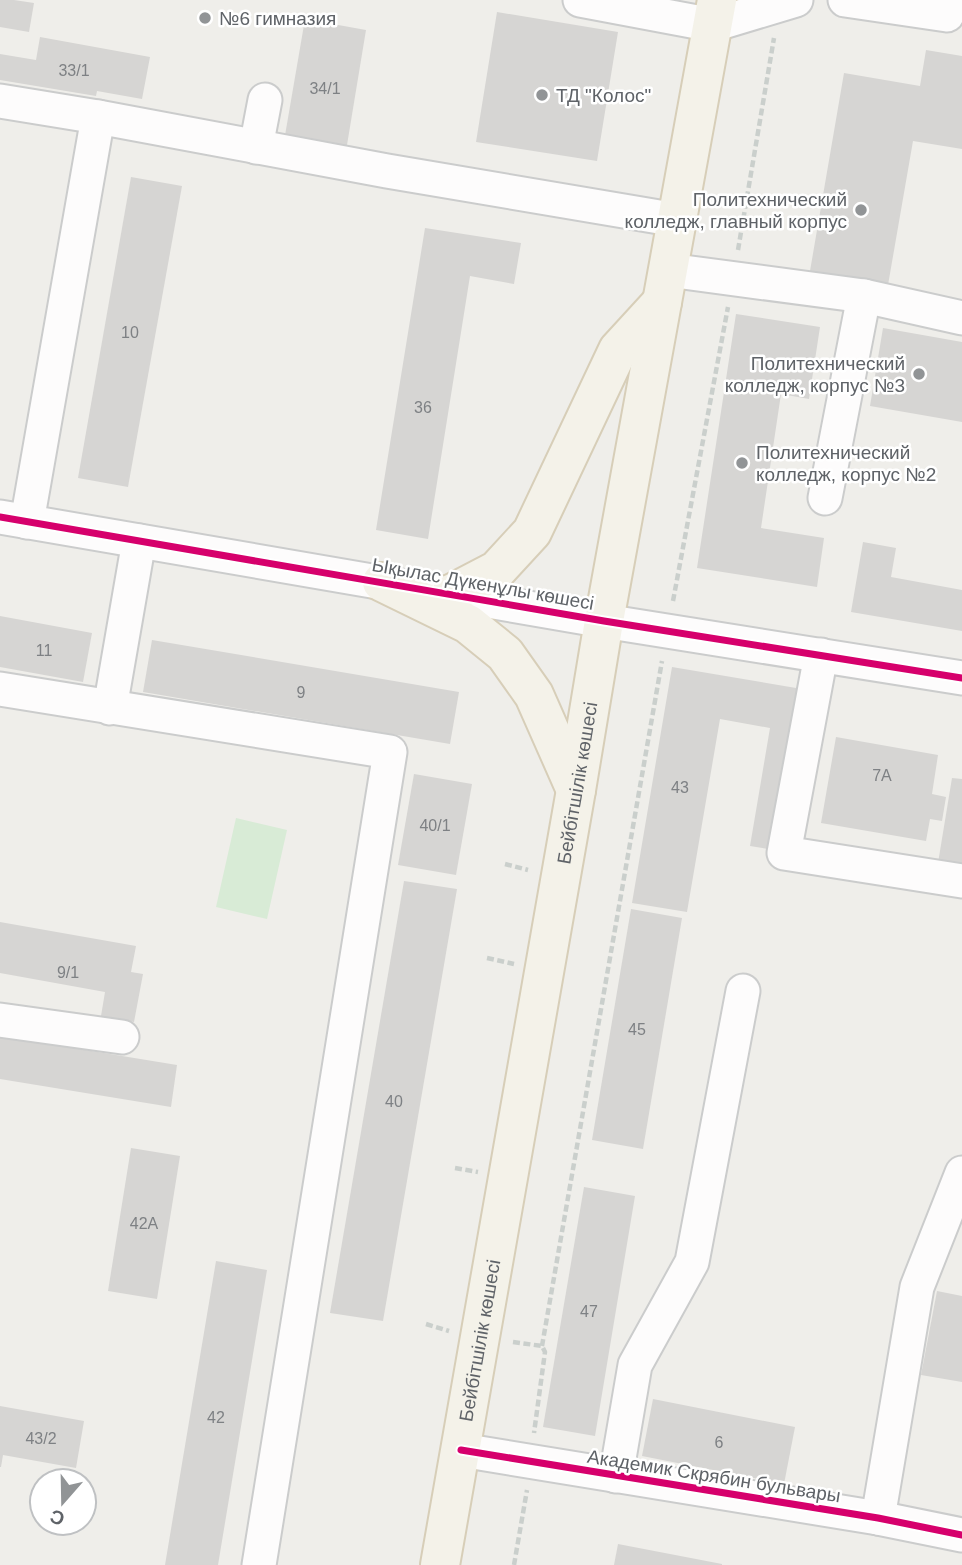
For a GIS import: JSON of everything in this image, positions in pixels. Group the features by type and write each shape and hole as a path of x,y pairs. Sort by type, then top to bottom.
{"main road":[{"name":"Бейбітшілік көшесі","path":"440,1565 604,621 715,12"},
{"path":"451,594 497,570 532,531 618,350 665,286"},
{"path":"382,582 468,624 505,654 534,695 576,790"}],"street":[{"path":"580,0 715,12 788,2"},
{"path":"845,0 947,15 951,0"},
{"path":"256,147 265,100"},
{"path":"0,101 677,220"},
{"path":"13,519 98,117"},
{"path":"665,286 733,279 864,296 962,318"},
{"path":"825,498 864,296"},
{"name":"Ықылас Дүкенұлы көшесі","path":"13,519 604,621 962,678"},
{"path":"110,708 139,541"},
{"path":"821,655 784,853 962,881"},
{"path":"0,689 390,752 258,1565"},
{"path":"616,1476 635,1365 692,1262 744,991"},
{"path":"0,1020 122,1037"},
{"path":"878,1518 917,1287 962,1173"},
{"name":"Академик Скрябин бульвары","path":"461,1450 878,1518 962,1535"}],"path":[{"path":"514,1565 545,1362 542,1346 667,631 788,2"},
{"path":"426,1324 481,1338 542,1346"}],"green space":[{"path":"236,818 287,830 267,919 216,907"}],"building":[{"path":"0,0 34,3 29,32 0,27"},
{"path":"497,12 618,32 597,161 476,142"},
{"path":"305,19 366,30 345,157 283,147"},
{"path":"40,37 150,57 142,99 97,91 96,96 0,80 0,54 36,60"},
{"name":"Политехнический колледж, главный корпус","path":"926,50 962,56 962,149 913,141 888,285 810,271 844,73 920,86"},
{"path":"131,177 182,186 128,487 78,478"},
{"path":"425,228 521,243 514,284 470,276 428,539 376,530"},
{"name":"Политехнический колледж, корпус №2","path":"736,314 820,327 809,399 781,394 761,528 824,538 817,587 697,568"},
{"name":"Политехнический колледж, корпус №3","path":"883,328 962,342 962,422 870,406"},
{"path":"863,542 896,548 891,577 962,590 962,631 851,612"},
{"path":"0,616 92,633 83,682 0,667"},
{"path":"152,640 459,692 450,744 143,692"},
{"path":"672,667 802,689 774,850 750,846 770,728 720,719 687,912 632,903"},
{"path":"836,737 938,755 932,794 946,797 942,821 930,819 926,841 821,823"},
{"path":"414,774 472,784 456,875 398,865"},
{"path":"952,778 962,779 962,874 937,869"},
{"path":"404,881 457,889 383,1321 330,1313"},
{"path":"631,909 682,918 643,1149 592,1140"},
{"path":"0,922 136,946 131,972 143,974 134,1022 101,1016 105,992 0,973"},
{"path":"0,1036 177,1065 171,1107 0,1079"},
{"path":"131,1148 180,1156 157,1299 108,1291"},
{"path":"584,1187 635,1196 595,1436 543,1427"},
{"path":"216,1261 267,1270 218,1565 165,1565"},
{"path":"937,1291 962,1296 962,1382 921,1375"},
{"path":"653,1399 795,1427 784,1484 642,1456"},
{"path":"0,1406 84,1421 76,1467 3,1455 0,1467"},
{"path":"618,1544 722,1564 722,1565 614,1565"}],"cycle path":[{"path":"0,517 604,621 962,678"},
{"path":"461,1450 878,1518 962,1535"}],"place":[{"name":"№6 гимназия","path":"205,18"},
{"name":"ТД \"Колос\"","path":"542,95"},
{"name":"Политехнический колледж, главный корпус","path":"861,210"},
{"name":"Политехнический колледж, корпус №3","path":"919,374"},
{"name":"Политехнический колледж, корпус №2","path":"742,463"}]}
